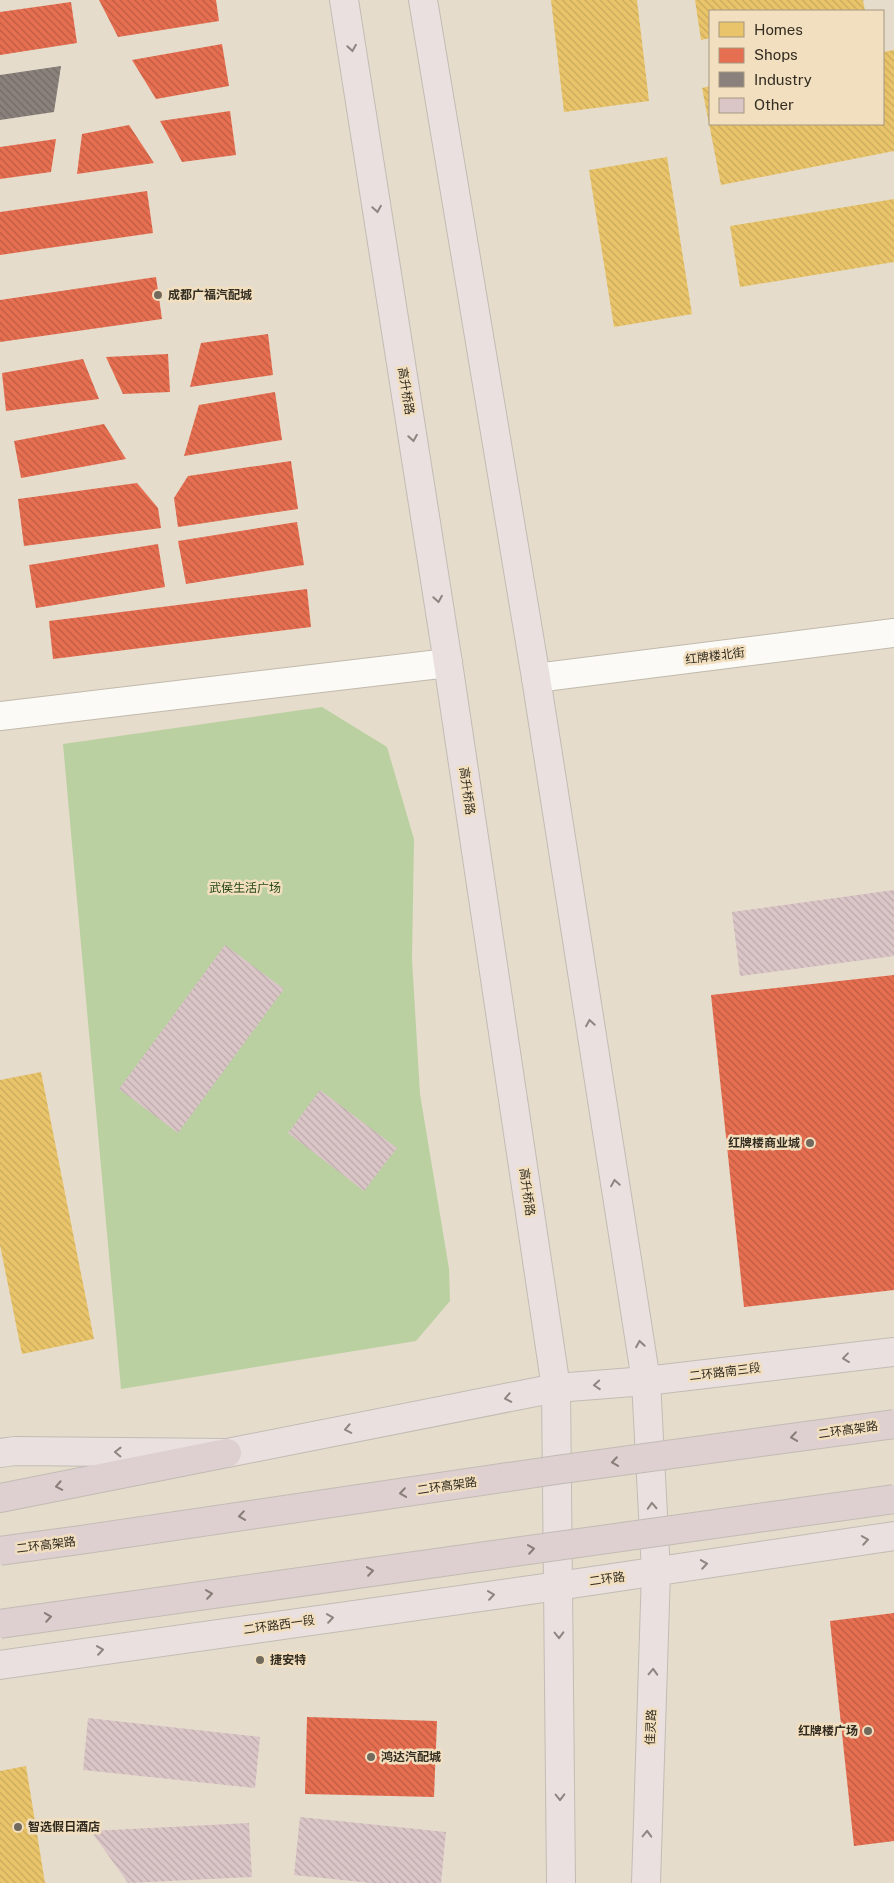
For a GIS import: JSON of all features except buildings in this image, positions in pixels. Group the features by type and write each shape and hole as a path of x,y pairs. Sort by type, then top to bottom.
{"highway":[{"name":"二环高架路","path":"0,1550 556,1470 894,1424"},
{"path":"0,1498 227,1454"},
{"path":"0,1624 894,1499"}],"main road":[{"name":"高升桥路","path":"344,0 448,663 556,1388 558,1586"},
{"path":"423,0 536,678 646,1381 656,1572 894,1536"},
{"name":"二环路南三段","path":"556,1388 646,1381 894,1352"},
{"path":"0,1453 15,1451 227,1454 556,1388"},
{"name":"二环路","path":"558,1586 656,1572"},
{"name":"佳灵路","path":"646,1883 656,1572"},
{"path":"558,1586 561,1883"},
{"name":"二环路西一段","path":"0,1665 558,1586"}],"street":[{"name":"红牌楼北街","path":"536,678 894,633"},
{"path":"0,716 448,663"}],"green space":[{"name":"武侯生活广场","path":"322,707 387,747 414,839 412,959 420,1094 449,1269 450,1301 416,1341 121,1389 63,744"}],"place":[{"name":"成都广福汽配城","path":"158,295"},
{"name":"红牌楼商业城","path":"810,1143"},
{"name":"捷安特","path":"260,1660"},
{"name":"红牌楼广场","path":"868,1731"},
{"name":"鸿达汽配城","path":"371,1757"},
{"name":"智选假日酒店","path":"18,1827"}]}
